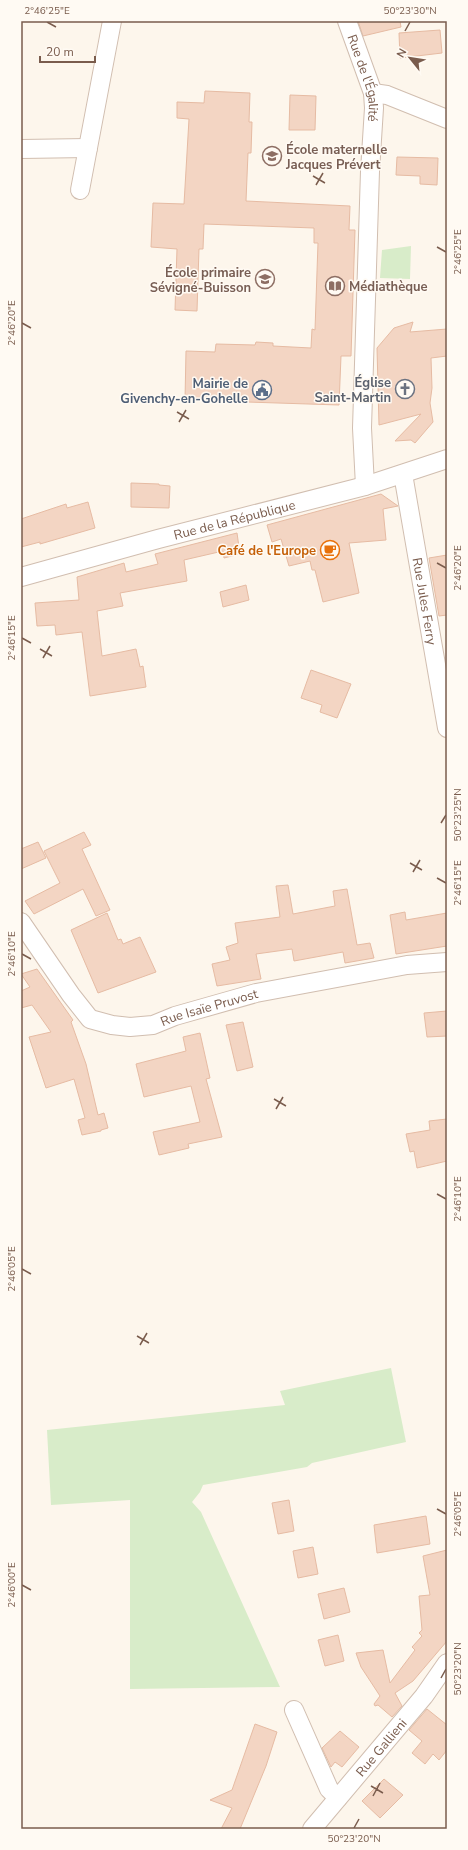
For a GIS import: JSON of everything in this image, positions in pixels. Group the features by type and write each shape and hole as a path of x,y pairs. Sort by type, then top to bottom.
{"street":[{"path":"80,190 112,21"},
{"name":"Rue de l'Égalité","path":"347,21 373,93 374,108 365,300 362,428 364,479"},
{"path":"373,93 387,95 447,119"},
{"path":"21,149 88,148"},
{"name":"Rue de la République","path":"21,578 364,479 403,474 447,459"},
{"name":"Rue Jules Ferry","path":"403,474 447,728"},
{"name":"Rue Isaïe Pruvost","path":"21,922 71,995 90,1018 112,1025 130,1027 153,1025 175,1016 256,994 407,965 447,962"},
{"name":"Rue Gallieni","path":"312,1829 424,1696 447,1663"},
{"path":"294,1710 329,1789 338,1798"}],"green space":[{"path":"411,246 410,279 380,278 382,250"},
{"path":"391,1368 406,1442 312,1463 307,1467 203,1485 200,1492 192,1502 201,1512 280,1687 130,1689 130,1500 51,1505 47,1430 285,1405 280,1391"}],"building":[{"path":"358,21 400,21 401,27 363,36"},
{"path":"440,30 442,53 400,58 399,33"},
{"path":"205,91 250,93 249,122 252,122 251,153 248,153 246,201 350,206 349,230 355,230 351,356 341,356 339,405 185,400 186,351 215,352 216,344 255,345 256,342 273,343 273,346 311,348 312,329 315,330 318,243 314,243 314,228 204,224 203,249 199,249 197,311 175,310 177,249 151,247 153,203 184,204 189,119 177,118 177,102 204,103"},
{"path":"290,95 316,96 315,130 289,130"},
{"path":"397,157 438,158 437,185 420,184 420,176 396,175"},
{"name":"Église Saint-Martin","path":"413,322 410,332 447,329 447,356 431,358 432,388 430,403 433,422 415,443 411,440 395,441 421,414 379,425 377,348 394,328"},
{"path":"131,483 170,486 169,508 131,507"},
{"path":"381,494 398,506 383,509 386,540 349,543 359,593 323,602 315,570 312,570 310,561 289,566 281,539 272,542 267,525"},
{"path":"88,502 95,528 40,544 40,542 21,547 21,519 66,504 67,508"},
{"path":"237,533 240,554 224,558 223,551 184,560 187,581 120,593 123,606 97,611 102,656 136,649 140,667 143,666 146,687 90,696 82,632 56,635 55,625 37,626 35,603 79,600 77,577 124,563 126,572 158,564 155,554"},
{"path":"447,555 447,615 439,616 429,558"},
{"path":"246,585 249,600 223,607 220,592"},
{"path":"311,670 351,684 337,718 320,712 322,705 301,698"},
{"path":"84,832 91,845 82,849 110,910 96,916 83,889 34,914 25,901 60,883 44,851"},
{"path":"38,842 46,858 21,869 21,849"},
{"path":"288,885 293,914 335,906 333,891 347,889 357,945 370,943 374,958 345,963 343,952 294,961 292,949 256,954 261,979 217,986 212,964 230,960 226,947 238,943 235,923 280,917 276,886"},
{"path":"405,912 406,920 447,913 447,946 396,954 390,915"},
{"path":"107,913 118,940 121,939 123,944 140,937 156,972 98,993 71,930"},
{"path":"37,969 73,1020 71,1022 86,1064 98,1115 104,1113 108,1128 101,1131 82,1135 78,1120 85,1118 74,1079 46,1088 29,1037 51,1032 32,1005 21,1008 21,991 30,987 21,974"},
{"path":"447,1011 447,1036 427,1037 424,1013"},
{"path":"243,1022 253,1067 237,1071 226,1025"},
{"path":"200,1033 210,1078 206,1079 222,1137 188,1144 189,1148 159,1155 153,1132 200,1122 191,1086 144,1097 136,1064 186,1051 183,1037"},
{"path":"447,1119 447,1161 417,1168 414,1151 410,1152 406,1134 430,1130 429,1121"},
{"path":"289,1500 294,1531 278,1534 272,1503"},
{"path":"426,1516 430,1544 377,1553 374,1525"},
{"path":"313,1547 318,1574 298,1578 293,1551"},
{"path":"447,1550 447,1641 413,1681 395,1693 402,1706 392,1717 378,1705 375,1706 374,1704 380,1696 361,1667 356,1653 383,1650 390,1683 415,1650 412,1647 422,1636 419,1633 422,1630 419,1596 430,1595 423,1556"},
{"path":"344,1588 350,1612 324,1619 318,1594"},
{"path":"338,1635 344,1661 325,1666 318,1640"},
{"path":"427,1709 447,1725 447,1750 439,1760 433,1754 425,1764 412,1753 422,1741 409,1730"},
{"path":"255,1724 277,1732 266,1766 240,1829 221,1829 232,1808 210,1800 232,1790"},
{"path":"340,1731 359,1747 342,1767 335,1762 331,1767 322,1748"},
{"path":"384,1779 403,1795 380,1818 362,1801"}],"place":[{"name":"École maternelle Jacques Prévert","path":"272,156"},
{"name":"École primaire Sévigné-Buisson","path":"265,279"},
{"name":"Médiathèque","path":"335,286"},
{"name":"Église Saint-Martin","path":"405,389"},
{"name":"Mairie de Givenchy-en-Gohelle","path":"262,390"},
{"name":"Café de l'Europe","path":"330,550"}]}
